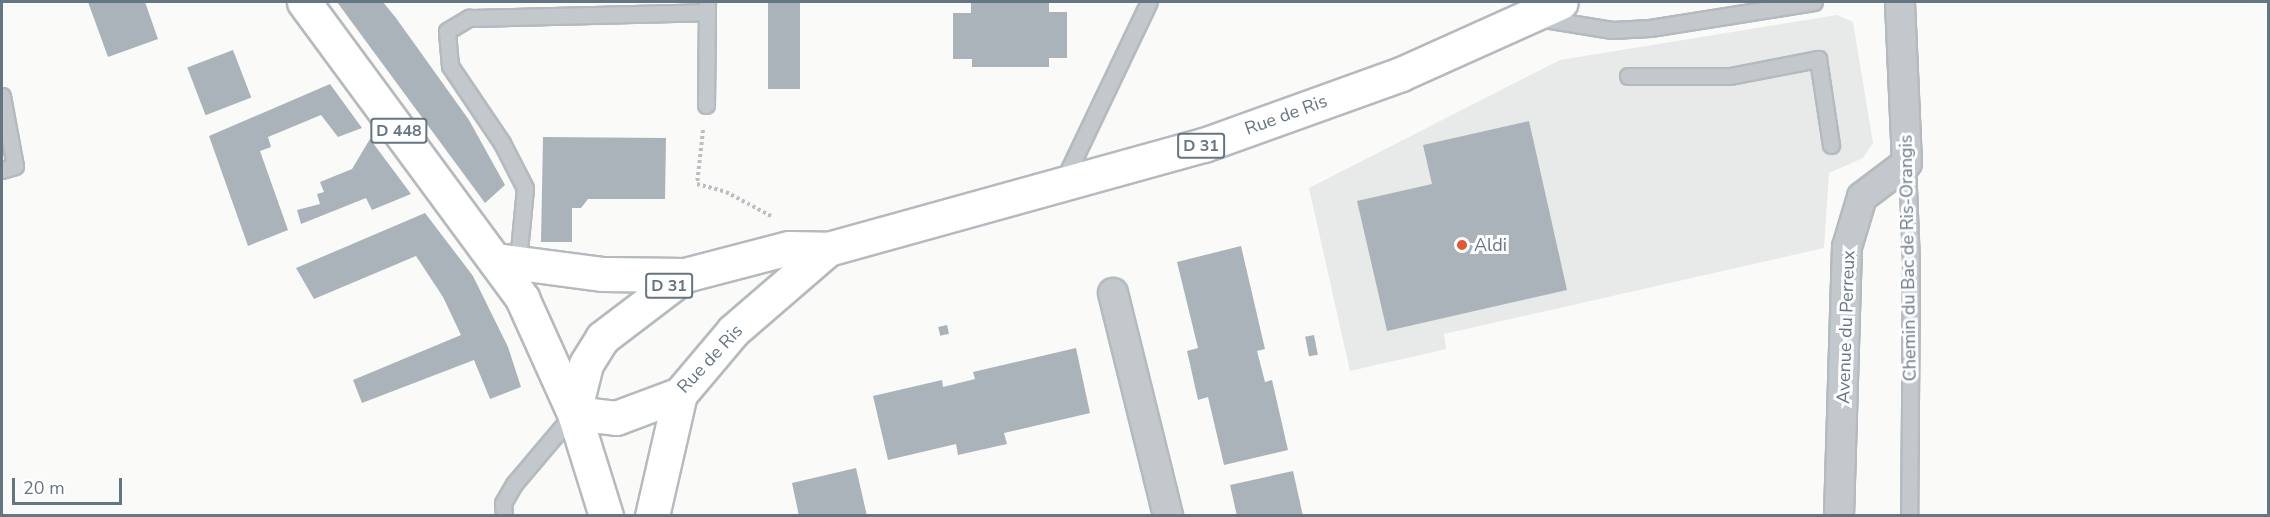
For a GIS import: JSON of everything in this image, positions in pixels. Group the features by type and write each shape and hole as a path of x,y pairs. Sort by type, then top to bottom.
{"main road":[{"name":"D 448","path":"304,2 507,260 574,413 606,516"},
{"name":"Rue de Ris","path":"507,260 603,274 685,275 789,248 828,249 1060,188 1204,145 1379,82 1532,17 1561,2"},
{"name":"Rue de Ris","path":"685,275 602,338 586,364 574,413 616,418 680,394 733,331 828,249"},
{"path":"652,516 680,394"}],"street":[{"name":"Chemin du Bac de Ris-Orangis","path":"1900,2 1907,163"},
{"name":"Avenue du Perreux","path":"1839,516 1847,247 1862,197 1907,163"},
{"path":"1113,293 1168,516"}],"lane":[{"path":"1060,188 1149,2"},
{"path":"1532,17 1612,30 1650,28 1814,2"},
{"path":"507,260 525,188 502,143 450,66 447,31 469,18 707,7 706,105"},
{"path":"1628,76 1730,76 1818,59 1831,145"},
{"path":"2,96 15,166 2,170"},
{"name":"Chemin du Bac de Ris-Orangis","path":"1907,163 1911,261 1908,516"},
{"path":"504,516 503,503 514,484 574,413"}],"path":[{"path":"706,105 697,184 726,192 770,215 789,248"}],"shaded area":[{"path":"1837,15 1853,22 1873,143 1863,158 1829,173 1824,248 1444,334 1446,349 1350,371 1309,188 1560,60"}],"building":[{"path":"88,2 145,2 158,39 108,57"},
{"path":"337,2 383,2 396,18 469,120 505,185 485,203"},
{"path":"768,2 800,2 800,89 768,89"},
{"path":"971,2 1049,2 1049,12 1067,12 1067,58 1049,58 1049,67 972,67 972,59 953,59 953,13 971,13"},
{"path":"233,50 251,98 206,115 187,68"},
{"path":"330,84 362,128 338,137 321,115 268,137 271,147 260,151 288,230 248,246 209,136"},
{"name":"Aldi","path":"1529,121 1567,290 1387,331 1357,201 1432,184 1423,145"},
{"path":"543,137 666,138 665,199 588,199 581,208 572,208 572,242 541,242"},
{"path":"370,139 411,194 372,210 366,198 301,224 297,210 320,204 317,194 324,192 320,182 352,169"},
{"path":"425,213 473,276 508,347 521,387 490,399 474,360 362,403 353,380 461,335 443,297 416,256 314,299 296,268"},
{"path":"1241,246 1265,349 1257,351 1265,382 1272,380 1288,450 1224,465 1208,397 1198,400 1187,351 1198,348 1177,262"},
{"path":"947,325 949,334 940,336 938,327"},
{"path":"1314,335 1318,355 1309,356 1305,337"},
{"path":"1076,348 1090,413 1004,433 1007,444 958,455 956,444 888,460 873,396 942,380 943,387 975,379 973,372"},
{"path":"856,468 867,516 799,516 792,483"},
{"path":"1293,471 1303,516 1237,516 1230,485"}],"place":[{"name":"Aldi","path":"1462,245"}]}
